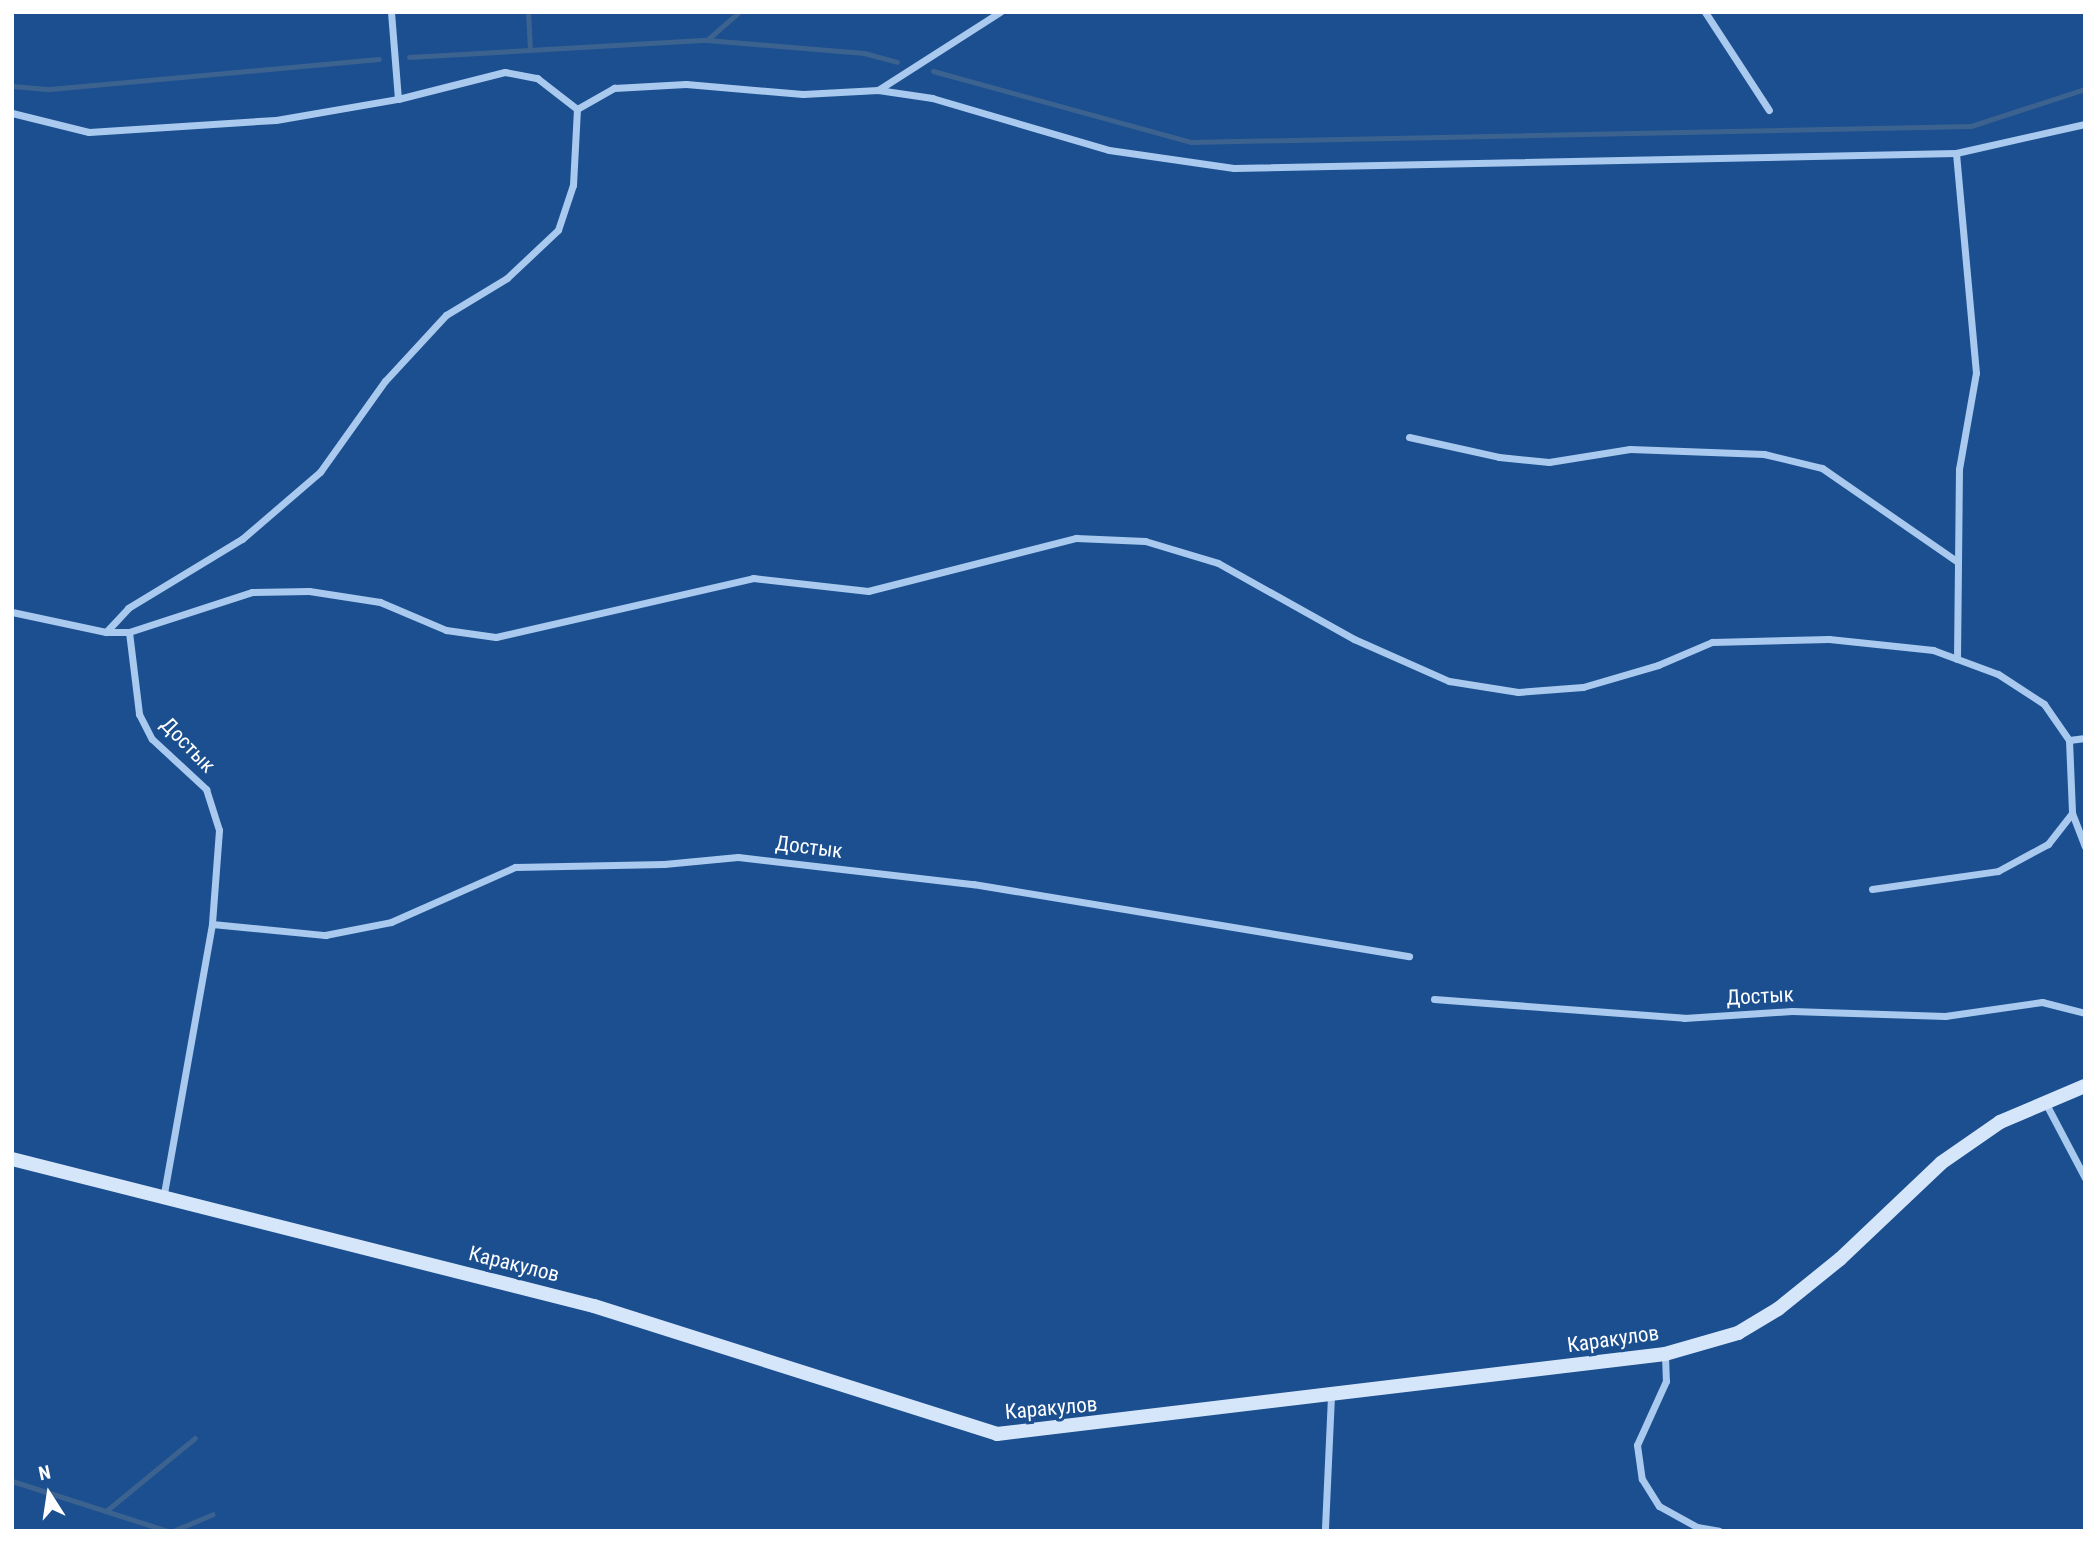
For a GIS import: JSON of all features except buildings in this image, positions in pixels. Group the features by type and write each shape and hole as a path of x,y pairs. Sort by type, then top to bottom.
{"main road":[{"name":"Каракулов","path":"12,1160 594,1306 997,1434 1665,1354 1738,1333 1778,1309 1840,1259 1941,1163 2000,1122 2085,1086"}],"street":[{"path":"391,12 398,99"},
{"path":"878,90 1000,12"},
{"path":"1704,12 1769,110"},
{"path":"12,113 89,132 276,120 398,99 505,72 537,78 577,109"},
{"path":"577,109 614,88 686,84 803,94 878,90 932,98 1109,150 1234,168 1956,153 2085,124"},
{"path":"106,632 128,608 242,540 320,472 385,381 446,316 507,278 558,230 573,185 577,109"},
{"path":"1956,153 1976,373 1959,470 1957,659"},
{"path":"1409,437 1499,457 1549,462 1630,449 1764,454 1822,468 1958,562"},
{"path":"12,612 106,632 129,632 252,592 309,591 380,602 446,630 496,637 753,578 868,591 1076,538 1145,541 1218,563 1354,639 1437,676 1518,692 1583,687 1657,665 1712,642 1829,639 1933,650 1997,674 2044,704 2069,740 2072,813 2085,847"},
{"name":"Достык","path":"129,632 139,714 152,739 206,789 219,830 212,924 163,1198"},
{"path":"2069,740 2085,738"},
{"path":"1872,889 1998,870 2048,845 2072,813"},
{"name":"Достык","path":"212,924 325,935 391,922 514,867 738,857 973,884 1409,956"},
{"name":"Достык","path":"1434,999 1684,1018 1792,1011 1945,1016 2042,1002 2085,1013"},
{"path":"2045,1102 2085,1178"},
{"path":"1665,1354 1666,1381 1637,1445 1642,1479 1659,1506 1697,1527 1718,1531"},
{"path":"1325,1528 1331,1396"}],"waterway":[{"path":"528,12 530,47"},
{"path":"707,40 739,12"},
{"path":"409,57 707,40 864,53 897,62"},
{"path":"12,86 50,89 379,59"},
{"path":"933,71 1190,142 1971,126 2085,89"},
{"path":"106,1511 195,1438"},
{"path":"12,1481 168,1531"},
{"path":"173,1531 213,1514"}]}
